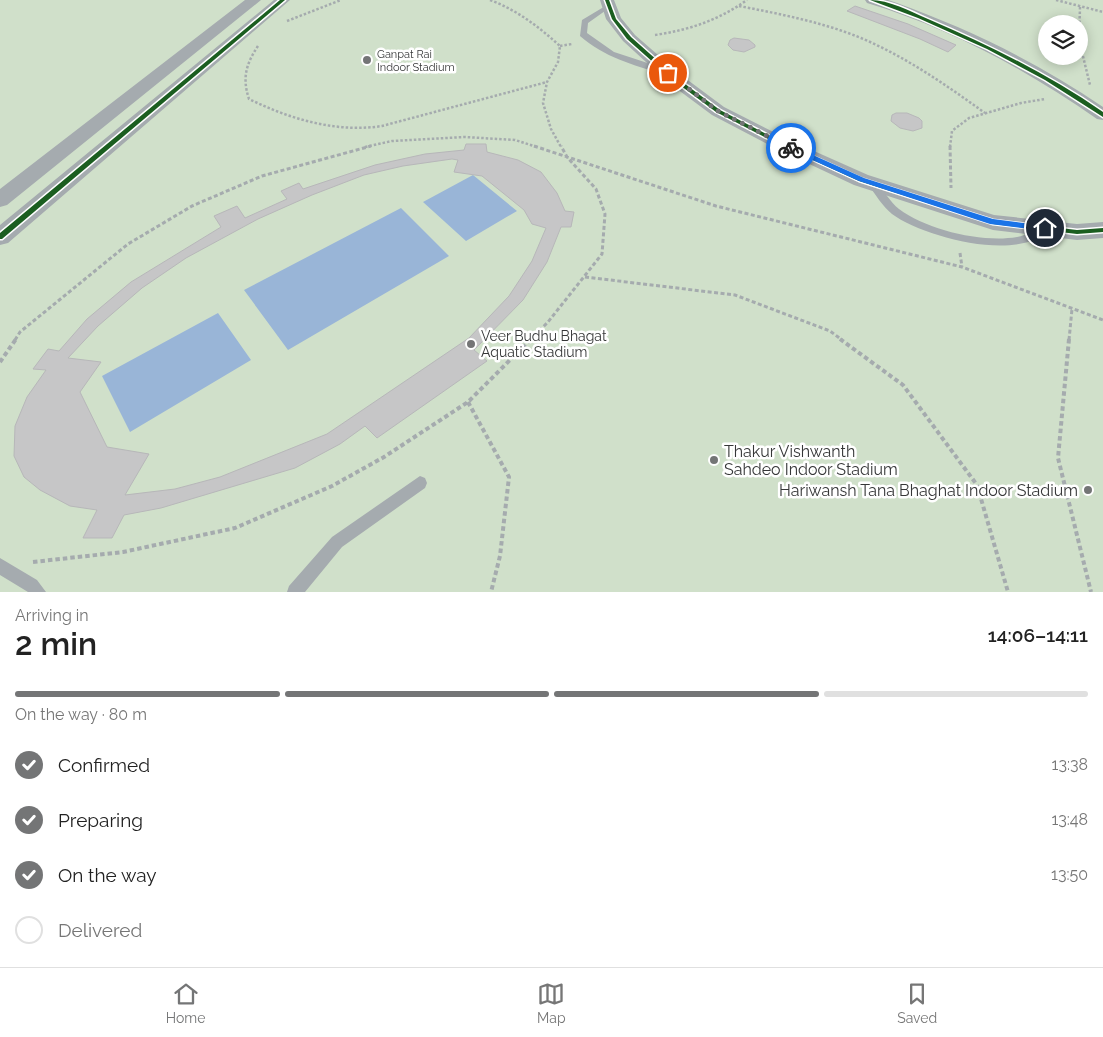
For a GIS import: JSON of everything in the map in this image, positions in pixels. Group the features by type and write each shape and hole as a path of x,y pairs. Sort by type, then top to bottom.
{"street":[{"path":"0,200 254,0"},
{"path":"0,237 283,0"},
{"path":"872,0 922,18 999,52 1074,94 1103,115"},
{"path":"608,3 614,20 629,38 668,73 718,111 780,143 873,184 993,222 1076,232 1103,230"}],"lane":[{"path":"608,3 585,22 583,34 600,49 618,58 668,73"},
{"path":"873,184 894,210 923,226 958,236 988,241 1019,241 1045,228"},
{"path":"296,592 337,542 420,483"},
{"path":"0,566 32,585 38,592"}],"path":[{"path":"286,22 341,0"},
{"path":"490,0 500,3 539,27 560,46 591,42"},
{"path":"629,38 672,33 718,17 746,0"},
{"path":"1056,0 1103,12"},
{"path":"739,6 824,25 861,39 896,56 938,81 985,113"},
{"path":"954,210 950,183 949,152 952,131 969,118 985,113 1021,103 1091,92 1090,80 1079,40 1080,7"},
{"path":"259,44 248,60 243,82 249,99 301,121 334,126 360,128 405,120 547,82"},
{"path":"28,562 123,552 235,528 332,486 384,457 468,402 548,322 602,254 605,214 596,189 567,157 551,128 543,103 547,82 558,62 560,46"},
{"path":"0,362 20,332 128,244 192,206 262,176 329,156 392,141 465,137 515,140 716,206 962,267 1103,320"},
{"path":"958,236 962,267"},
{"path":"584,276 735,295 830,331 902,385 977,485 1008,592"},
{"path":"1072,309 1058,458 1091,592"},
{"path":"468,402 509,477 500,556 491,592"}],"green space":[{"path":"0,0 1103,0 1103,592 0,592"}],"water":[{"path":"473,175 517,211 466,241 423,202"},
{"path":"401,208 449,256 288,350 244,290"},
{"path":"218,313 251,360 130,432 102,376"}],"building":[{"path":"855,6 908,24 956,45 948,52 920,39 847,11"},
{"path":"734,38 749,40 755,47 744,52 733,50 728,45 730,40"},
{"path":"907,113 919,118 922,121 922,128 913,131 900,128 891,121 892,115"},
{"name":"Veer Budhu Bhagat Aquatic Stadium","path":"466,144 486,144 487,152 518,160 541,172 557,193 565,211 574,212 571,227 561,227 547,262 523,300 474,350 487,361 377,438 365,426 340,444 295,468 161,508 124,515 112,538 83,538 97,510 70,506 40,490 24,477 14,456 15,426 27,397 46,370 33,369 48,349 59,351 87,319 131,282 221,227 214,216 237,206 245,218 287,199 281,191 299,183 303,189 375,165 425,154 464,150","holes":["452,159 458,160 454,172 482,176 524,210 532,224 546,228 532,261 509,296 469,338 327,434 220,477 175,489 125,495 149,454 107,447 80,392 101,362 68,358 98,326 142,288 186,258 258,219 364,175 403,166"]}],"cycle path":[{"path":"0,237 283,0"},
{"path":"607,0 614,19 629,38 675,79 718,111 780,143 861,180 993,222 1077,232 1103,230"},
{"path":"872,0 910,13 989,48 1047,79 1103,115"}],"way so far":[{"path":"668,73 718,111 791,148"}],"place":[{"name":"Ganpat Rai Indoor Stadium","path":"367,60"},
{"name":"Veer Budhu Bhagat Aquatic Stadium","path":"471,344"},
{"name":"Thakur Vishwanth Sahdeo Indoor Stadium","path":"714,460"},
{"name":"Hariwansh Tana Bhaghat Indoor Stadium","path":"1088,490"}],"route":[{"path":"791,148 861,180 993,222 1045,228"}]}
